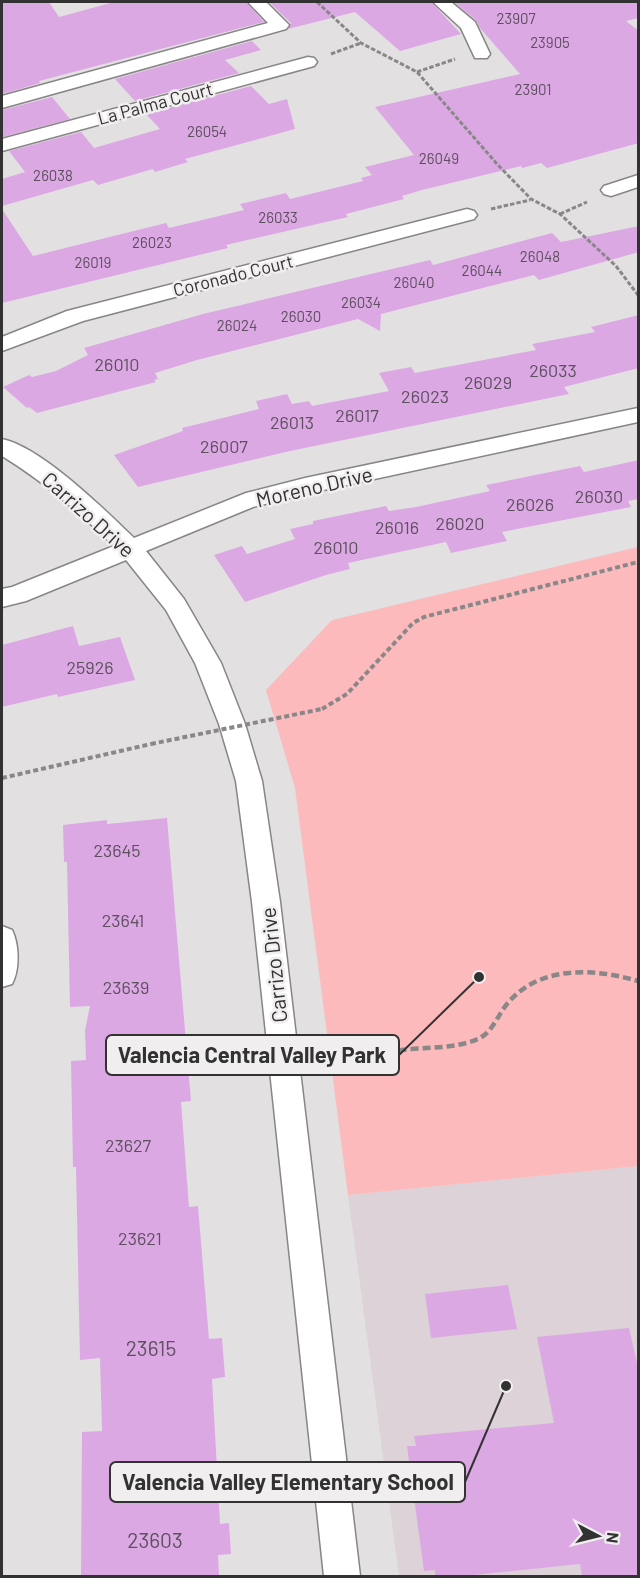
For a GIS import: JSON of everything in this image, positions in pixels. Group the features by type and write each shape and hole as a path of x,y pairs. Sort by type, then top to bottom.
{"street":[{"path":"2,102 280,25 256,2"},
{"path":"441,2 469,26 481,54"},
{"name":"La Palma Court","path":"2,145 308,62"},
{"path":"611,190 639,181"},
{"name":"Coronado Court","path":"2,344 75,316 467,215"},
{"name":"Moreno Drive","path":"2,598 17,594 246,501 639,415"},
{"name":"Carrizo Drive","path":"2,446 45,472 91,510 130,548 175,605 203,653 232,724 249,781 267,902 342,1576"},
{"path":"2,938 2,975"}],"path":[{"path":"317,2 361,43 417,72 497,165 531,200 560,214 616,266 639,295"},
{"path":"308,62 361,43"},
{"path":"417,72 444,61 481,54"},
{"path":"467,215 531,200"},
{"path":"2,778 322,708 347,694 413,623 424,617 639,562"},
{"path":"285,1070 414,1049 459,1045 481,1038 491,1029 508,1002 531,984 558,973 577,971 639,981"}],"shaded area":[{"path":"638,547 638,1166 348,1195 295,788 266,690 332,620"},
{"path":"638,1166 638,1576 399,1576 348,1195"}],"building":[{"path":"2,2 49,2 59,17 114,2 246,2 264,22 39,81 40,83 2,94"},
{"path":"269,2 431,2 461,34 400,51 355,12 288,29 291,23"},
{"path":"454,2 639,2 639,18 626,21 639,31 639,143 547,168 541,163 522,168 521,166 422,190 402,196 404,199 346,214 348,217 226,245 228,248 2,303 2,209 33,256 166,223 169,228 244,210 240,204 286,193 290,199 363,181 361,178 372,175 365,167 414,155 375,107 520,74 480,28 476,20"},
{"path":"252,41 261,50 225,60 239,73 135,101 115,79"},
{"path":"251,86 269,104 287,99 295,129 185,159 188,162 155,172 153,169 98,185 93,180 2,206 2,179 25,172 9,151 81,132 94,148 160,129 146,114"},
{"path":"52,97 70,119 2,137 2,110"},
{"path":"639,226 639,252 539,280 534,275 381,314 380,331 358,319 197,360 155,373 158,379 154,380 156,382 37,413 27,408 3,387 29,375 32,377 56,371 88,355 84,348 203,314 430,260 433,265 552,233 561,242"},
{"path":"639,315 639,368 564,387 569,394 290,451 138,487 114,455 183,431 182,428 259,409 256,401 287,394 292,404 309,401 312,406 389,391 379,373 411,367 415,373 536,350 532,344 595,332 591,327"},
{"path":"639,460 639,499 628,501 631,507 502,532 507,541 451,553 446,542 348,563 350,569 245,602 214,555 242,546 247,554 295,539 290,529 313,524 313,521 386,506 389,511 416,507 490,491 486,485 580,466 584,472"},
{"path":"73,626 79,646 120,637 135,680 2,707 2,645"},
{"path":"167,818 191,1101 181,1102 189,1207 198,1206 209,1339 222,1338 225,1377 212,1379 220,1524 229,1523 231,1554 218,1555 219,1576 81,1576 82,1432 102,1431 100,1358 80,1360 76,1167 73,1167 71,1061 86,1060 85,1030 90,1006 70,1007 67,862 64,862 63,825 107,820 107,824"},
{"path":"508,1285 517,1329 431,1338 425,1294"},
{"path":"629,1328 639,1372 639,1576 582,1576 580,1564 464,1576 435,1576 435,1570 424,1571 407,1446 416,1446 414,1436 554,1423 537,1337"}],"place":[{"name":"Valencia Central Valley Park","path":"479,977"},
{"name":"Valencia Valley Elementary School","path":"506,1386"}]}
